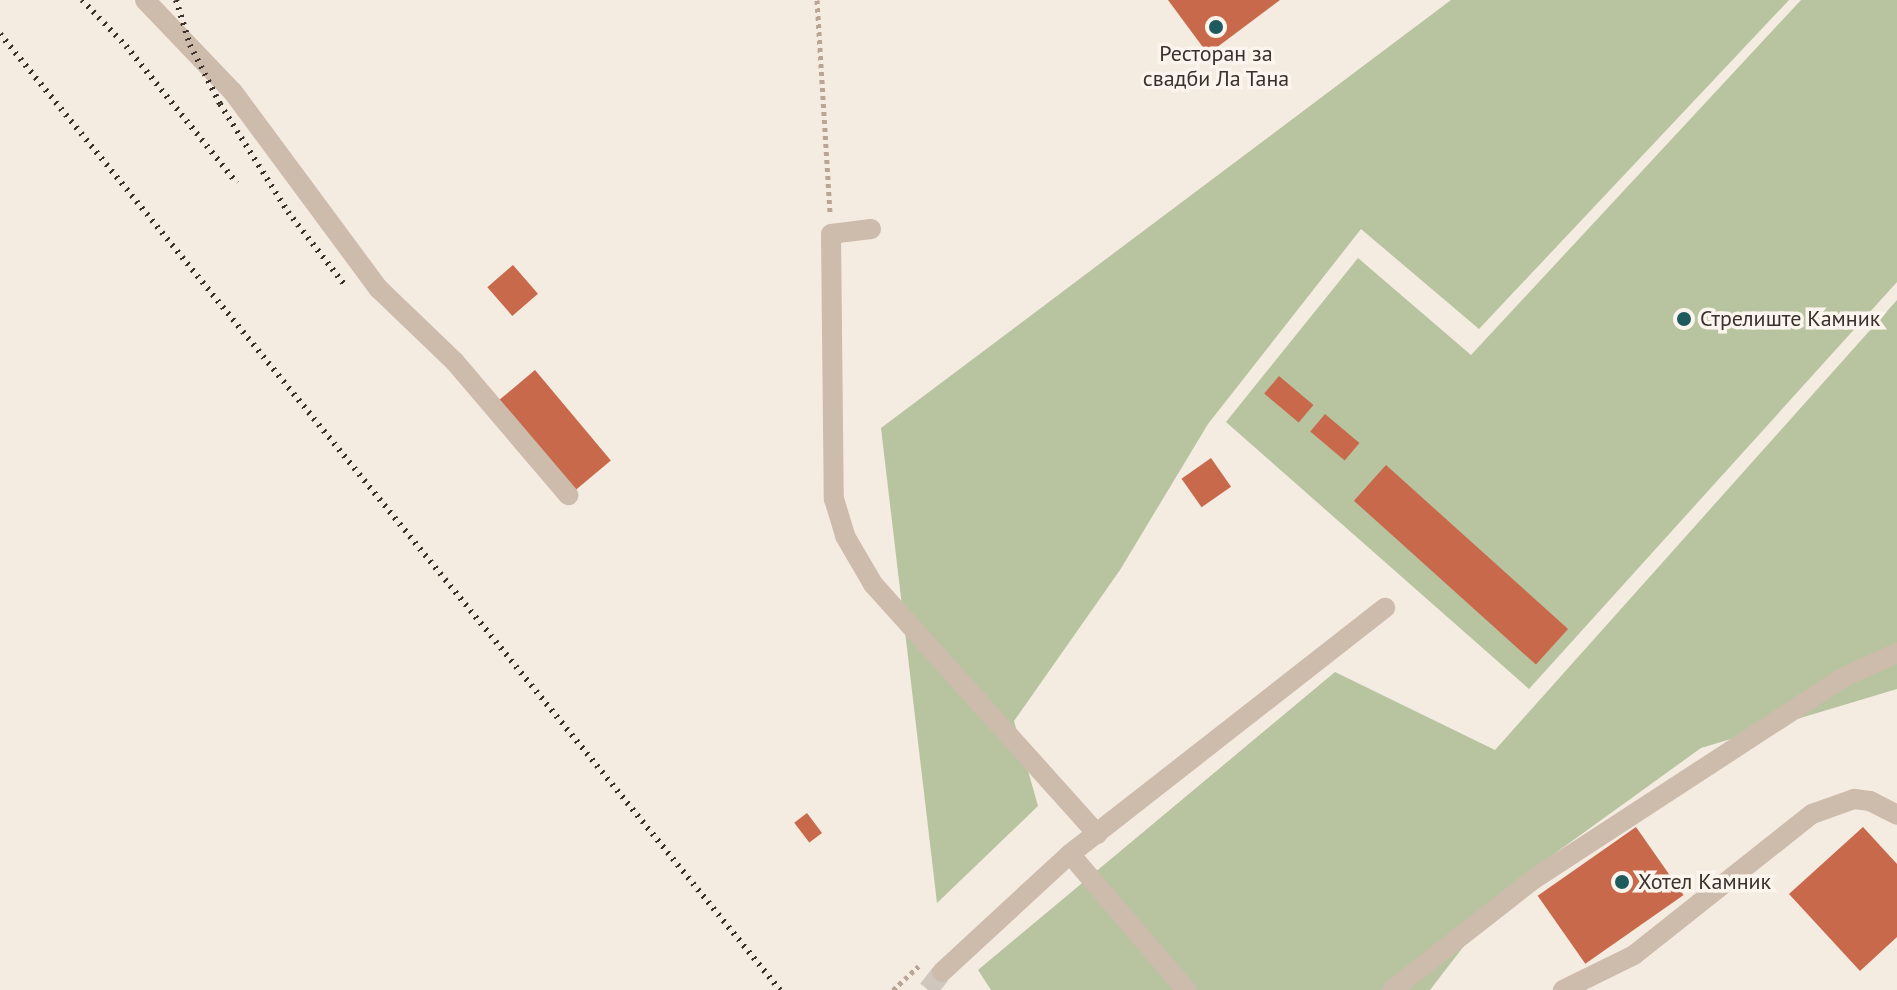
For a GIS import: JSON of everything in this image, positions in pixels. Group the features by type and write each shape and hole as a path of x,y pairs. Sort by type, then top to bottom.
{"lane":[{"path":"145,0 233,92 379,289 455,362 568,495"},
{"path":"871,229 831,234 834,499 845,536 873,584 1097,834"},
{"path":"942,972 1070,854 1385,608"},
{"path":"1392,990 1534,879 1844,677 1897,653"},
{"path":"1563,990 1634,955 1812,814 1854,799 1870,801 1897,815"},
{"path":"1070,854 1186,990"}],"path":[{"path":"817,0 831,234"}],"green space":[{"path":"1451,0 1789,0 1479,329 1361,229 1208,424 1120,570 1014,721 1038,806 937,903 881,428"},
{"name":"Стрелиште Камник","path":"1801,0 1897,0 1897,282 1529,689 1226,422 1358,258 1471,355"},
{"path":"1897,300 1897,689 1701,748 1511,885 1430,990 991,990 978,970 1335,672 1495,750"}],"building":[{"name":"Ресторан за свадби Ла Тана","path":"1168,0 1280,0 1208,54"},
{"path":"513,265 538,294 512,316 487,287"},
{"path":"535,370 611,460 569,496 493,405"},
{"path":"1279,376 1313,405 1299,423 1264,394"},
{"path":"1325,414 1359,443 1345,461 1310,432"},
{"path":"1211,458 1231,487 1202,507 1182,479"},
{"path":"1386,465 1568,629 1536,665 1354,501"},
{"path":"807,813 822,833 809,843 794,823"},
{"path":"1636,827 1684,895 1585,964 1538,896"},
{"path":"1863,827 1897,864 1897,937 1860,971 1789,894"}],"tunnel":[{"path":"928,990 942,972"}],"railway":[{"path":"82,0 126,46 237,183"},
{"path":"176,0 190,45 220,104 288,212 344,284"},
{"path":"0,34 780,990"}],"place":[{"name":"Ресторан за свадби Ла Тана","path":"1216,27"},
{"name":"Стрелиште Камник","path":"1684,319"},
{"name":"Хотел Камник","path":"1622,882"}]}
